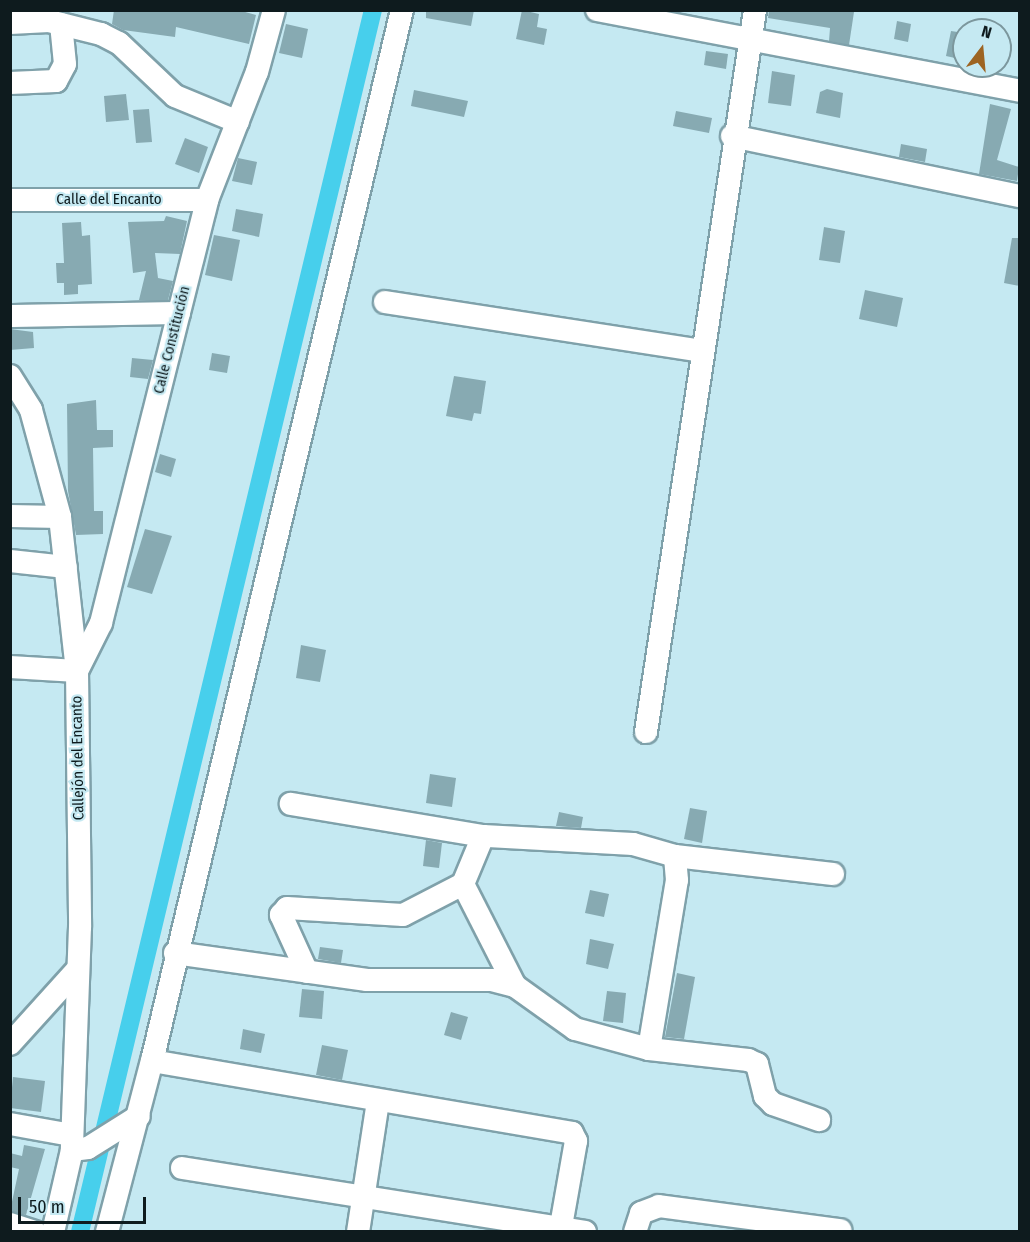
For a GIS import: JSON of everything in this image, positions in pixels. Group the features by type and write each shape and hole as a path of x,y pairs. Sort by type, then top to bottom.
{"street":[{"name":"Calle Constitución","path":"77,671 101,623 207,200 238,122 274,10"},
{"path":"107,1232 132,1121 152,1061 175,953 402,10"},
{"path":"597,10 750,42 1020,91"},
{"path":"646,732 732,136 755,10"},
{"path":"10,23 61,24 119,43 169,92 238,122"},
{"path":"10,84 56,81 65,64 61,24"},
{"path":"732,136 1020,196"},
{"name":"Calle del Encanto","path":"10,200 207,200"},
{"path":"385,302 700,351"},
{"path":"10,316 179,313"},
{"name":"Callejón del Encanto","path":"10,376 60,517 77,671 75,972 77,1144 53,1232"},
{"path":"10,516 60,517"},
{"path":"10,561 66,567"},
{"path":"10,667 77,671"},
{"path":"291,804 483,836 633,844 675,856 833,874"},
{"path":"307,972 281,915 287,908 403,915 463,884 483,836"},
{"path":"649,1049 677,880 675,856"},
{"path":"463,884 514,986"},
{"path":"175,953 368,980 492,980 514,986 576,1029 649,1049 748,1060 757,1064 765,1096 773,1104 819,1120"},
{"path":"10,1044 75,972"},
{"path":"152,1061 378,1102 572,1133 576,1141 560,1229"},
{"path":"358,1232 378,1102"},
{"path":"10,1124 77,1144 132,1121"},
{"path":"182,1168 585,1232"},
{"path":"635,1232 641,1213 659,1206 840,1230"},
{"path":"10,1224 35,1232"}],"building":[{"path":"114,10 238,10 256,15 249,44 176,27 175,37 123,30 112,24"},
{"path":"426,10 474,10 471,26 426,18"},
{"path":"522,10 539,14 537,27 547,29 544,45 516,39"},
{"path":"769,10 854,12 849,45 829,41 830,28 768,18"},
{"path":"897,21 911,24 908,42 894,39"},
{"path":"286,24 308,29 302,58 279,53"},
{"path":"951,31 952,31 952,57 946,56"},
{"path":"706,51 728,54 726,69 704,65"},
{"path":"772,71 795,75 791,106 768,103"},
{"path":"827,89 843,93 840,118 816,113 820,92"},
{"path":"414,90 468,101 464,117 411,106"},
{"path":"126,94 129,120 106,122 104,96"},
{"path":"990,104 1011,109 997,160 1019,167 1017,181 979,174"},
{"path":"149,109 152,142 136,143 133,110"},
{"path":"676,111 712,118 709,133 673,126"},
{"path":"185,138 208,147 199,173 175,164"},
{"path":"901,144 927,149 925,162 899,157"},
{"path":"238,158 257,162 252,185 232,181"},
{"path":"236,209 263,214 259,237 232,231"},
{"path":"166,216 187,221 180,254 155,253 158,278 173,281 168,300 139,300 146,271 133,273 128,222 164,221"},
{"path":"81,222 82,236 90,235 92,284 78,285 78,294 64,295 64,283 57,283 56,263 64,263 62,223"},
{"path":"824,227 845,231 840,263 819,260"},
{"path":"214,235 240,240 232,281 205,275"},
{"path":"1012,238 1020,238 1020,286 1004,283"},
{"path":"865,290 903,298 897,327 859,319"},
{"path":"10,329 33,332 34,348 10,350"},
{"path":"212,353 230,356 227,373 209,370"},
{"path":"132,358 153,360 148,379 130,377"},
{"path":"454,376 486,381 481,414 474,413 472,421 446,416"},
{"path":"96,400 97,430 113,430 113,447 93,448 94,511 103,511 103,534 76,535 68,491 67,404"},
{"path":"160,454 176,459 171,477 155,472"},
{"path":"145,529 172,536 152,594 127,587"},
{"path":"301,645 326,650 320,682 296,678"},
{"path":"430,774 456,778 452,807 426,803"},
{"path":"690,808 707,811 702,843 684,839"},
{"path":"559,812 583,817 581,828 556,826"},
{"path":"426,840 442,843 439,868 423,866"},
{"path":"590,890 609,894 604,917 585,913"},
{"path":"590,939 614,944 608,969 586,964"},
{"path":"320,947 343,950 341,963 318,959"},
{"path":"677,973 695,977 684,1039 665,1037"},
{"path":"302,989 324,991 322,1019 299,1017"},
{"path":"607,991 626,993 623,1023 603,1021"},
{"path":"451,1012 468,1017 461,1040 444,1035"},
{"path":"243,1029 265,1034 261,1053 240,1049"},
{"path":"322,1045 348,1050 342,1080 316,1075"},
{"path":"13,1077 45,1081 41,1112 10,1108"},
{"path":"24,1145 45,1149 26,1215 10,1211 19,1169 10,1167 10,1153 22,1156"}],"waterway":[{"path":"80,1232 373,10"}]}
